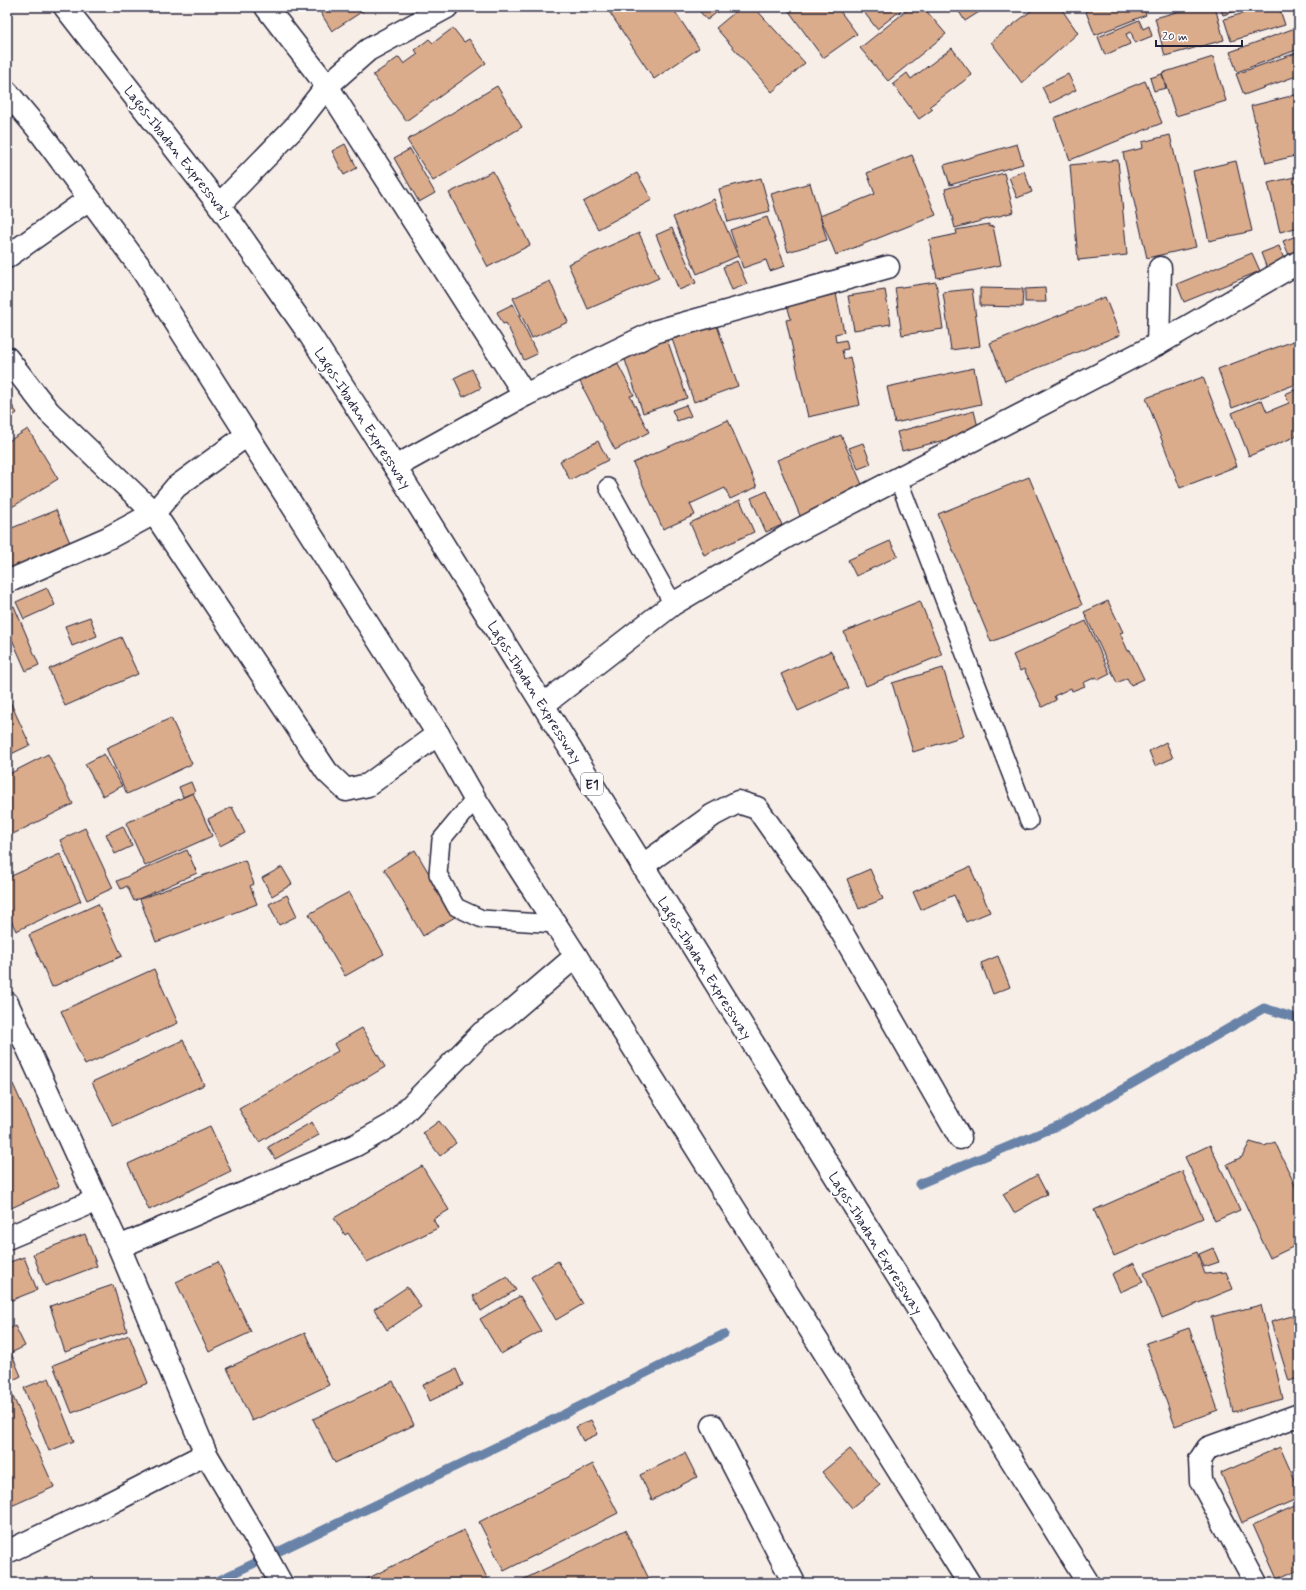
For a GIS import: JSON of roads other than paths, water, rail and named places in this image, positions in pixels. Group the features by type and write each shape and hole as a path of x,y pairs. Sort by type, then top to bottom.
{"main road":[{"name":"Lagos-Ibadan Expressway","path":"65,7 219,205 310,335 395,466 1088,1583"},
{"path":"266,7 327,86 524,395"},
{"path":"219,205 294,128 327,86 368,50 447,7"},
{"path":"7,92 37,128 144,271 438,734 475,799 556,924 968,1583"},
{"path":"7,257 89,199"},
{"path":"543,705 673,604 793,533 1158,344 1299,262"},
{"path":"395,466 524,395 657,331 888,267"},
{"path":"1158,344 1160,268"},
{"path":"7,358 49,412 154,513 327,772 346,790 368,785 438,734"},
{"path":"7,582 108,538 154,513 176,487 247,435"},
{"path":"642,866 713,815 738,802 756,808 829,910 960,1138"},
{"path":"119,1246 356,1145 393,1124 482,1033 506,1016 576,956"},
{"path":"7,1003 119,1246 206,1454 260,1545 280,1583"},
{"path":"7,1238 97,1200"},
{"path":"1256,1583 1202,1481 1200,1460 1208,1448 1299,1415"},
{"path":"713,1426 794,1583"},
{"path":"7,1552 106,1505 206,1454"}],"lane":[{"path":"898,479 1029,821"},
{"path":"608,487 673,604"},
{"path":"475,799 441,840 438,874 456,907 482,919 556,924"}],"waterway":[{"path":"919,1184 1062,1124 1264,1008 1299,1019"},
{"path":"213,1583 548,1422 724,1334"}]}
